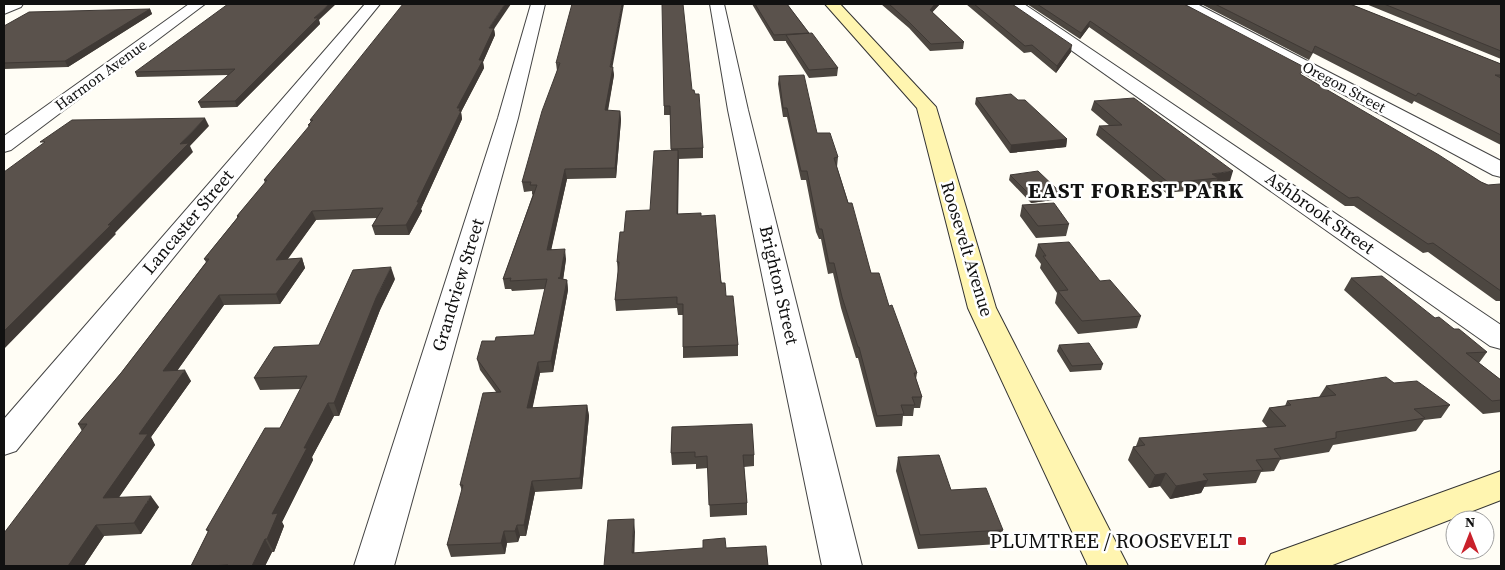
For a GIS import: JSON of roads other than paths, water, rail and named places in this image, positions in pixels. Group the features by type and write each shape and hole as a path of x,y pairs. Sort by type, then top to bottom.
{"street":[{"path":"4,10 16,4"},
{"name":"Harmon Avenue","path":"4,146 198,4"},
{"name":"Lancaster Street","path":"4,442 373,4"},
{"name":"Grandview Street","path":"374,566 508,118 538,4"},
{"name":"Brighton Street","path":"717,4 738,110 842,566"},
{"name":"Roosevelt Avenue","path":"832,4 926,108 982,308 1108,566"},
{"name":"Ashbrook Street","path":"1014,4 1501,339"},
{"name":"Oregon Street","path":"1186,4 1501,170"},
{"path":"1285,566 1501,485"}],"place":[{"name":"PLUMTREE / ROOSEVELT","path":"1242,541"}],"district":[{"name":"EAST FOREST PARK","path":"1136,190"}]}
